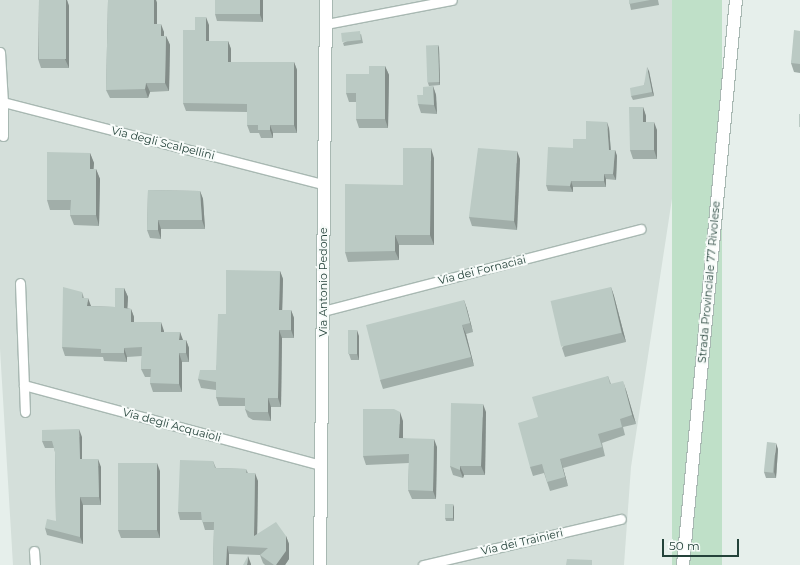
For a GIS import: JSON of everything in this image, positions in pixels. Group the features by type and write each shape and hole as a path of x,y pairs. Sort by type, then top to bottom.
{"street":[{"name":"Via Antonio Pedone","path":"320,565 326,0"},
{"path":"326,24 452,0"},
{"name":"Strada Provinciale 77 Rivolese","path":"684,565 736,0"},
{"path":"0,52 3,102 3,136"},
{"name":"Via degli Scalpellini","path":"3,102 323,184"},
{"name":"Via dei Fornaciai","path":"323,311 641,230"},
{"path":"20,283 25,412"},
{"name":"Via degli Acquaioli","path":"24,385 320,464"},
{"name":"Via dei Trainieri","path":"423,565 621,519"},
{"path":"34,551 35,565"}],"shaded area":[{"path":"0,0 697,0 690,81 631,467 624,565 13,565 0,349"}],"green space":[{"path":"672,0 722,0 722,565 672,565"}],"building":[{"path":"39,0 66,0 66,59 39,59"},
{"path":"108,0 154,0 154,24 161,24 161,36 166,36 165,83 146,83 145,89 106,90"},
{"path":"215,0 260,0 260,14 215,14"},
{"path":"629,0 650,0 629,4"},
{"path":"195,17 206,17 206,41 228,41 228,62 294,62 294,125 270,125 270,130 258,130 258,125 247,125 247,104 183,103 183,30 195,30"},
{"path":"794,30 800,31 800,64 791,63"},
{"path":"360,31 361,40 342,42 341,33"},
{"path":"426,45 438,45 439,82 427,82"},
{"path":"369,66 385,66 385,119 356,119 356,93 346,93 346,74 369,74"},
{"path":"647,67 652,92 631,96 630,88 644,85"},
{"path":"433,86 434,105 418,104 417,95 423,95 423,87"},
{"path":"629,107 643,107 643,122 654,122 654,150 630,150"},
{"path":"800,114 800,127 799,127"},
{"path":"586,121 607,122 609,150 615,150 613,174 604,174 604,181 571,181 570,186 546,185 548,147 573,148 573,139 586,139"},
{"path":"403,148 431,148 430,235 395,235 395,251 345,252 345,184 403,185"},
{"path":"478,148 517,151 514,221 469,217"},
{"path":"47,152 90,153 90,169 96,169 96,215 70,215 71,200 47,200"},
{"path":"148,190 200,191 202,220 158,220 158,230 147,230"},
{"path":"226,270 280,271 279,310 291,310 291,330 279,330 278,398 268,398 268,412 250,412 245,409 245,398 216,397 216,382 198,379 200,370 216,370 218,314 226,314"},
{"path":"63,287 82,292 82,298 88,298 87,306 115,307 115,288 124,288 124,308 131,309 131,322 161,322 161,332 180,332 179,340 186,340 186,353 179,353 179,384 150,383 151,369 141,369 142,347 124,348 124,353 101,353 101,349 62,347"},
{"path":"611,287 622,333 561,347 551,301"},
{"path":"464,300 470,323 462,325 471,357 380,380 366,325"},
{"path":"348,330 357,330 357,354 348,354"},
{"path":"608,376 610,384 623,381 632,415 620,419 622,427 598,434 602,447 560,459 565,477 547,482 542,464 530,467 518,423 538,417 532,397"},
{"path":"451,403 483,404 481,466 460,466 460,470 450,466"},
{"path":"363,409 394,409 400,412 399,438 434,439 433,491 408,490 409,454 363,456"},
{"path":"79,429 80,459 98,459 99,497 80,497 80,537 45,528 47,519 56,521 55,452 52,441 42,441 42,430"},
{"path":"767,442 776,443 773,473 764,472"},
{"path":"180,460 213,461 215,468 246,469 246,473 255,473 254,536 276,522 286,536 286,551 276,565 260,555 268,548 227,546 226,565 213,565 214,522 202,522 201,512 178,512"},
{"path":"118,463 157,463 157,530 118,530"},
{"path":"445,504 453,504 453,518 445,518"},
{"path":"248,556 247,565 243,565"},
{"path":"567,559 592,560 592,565 566,565"}]}
